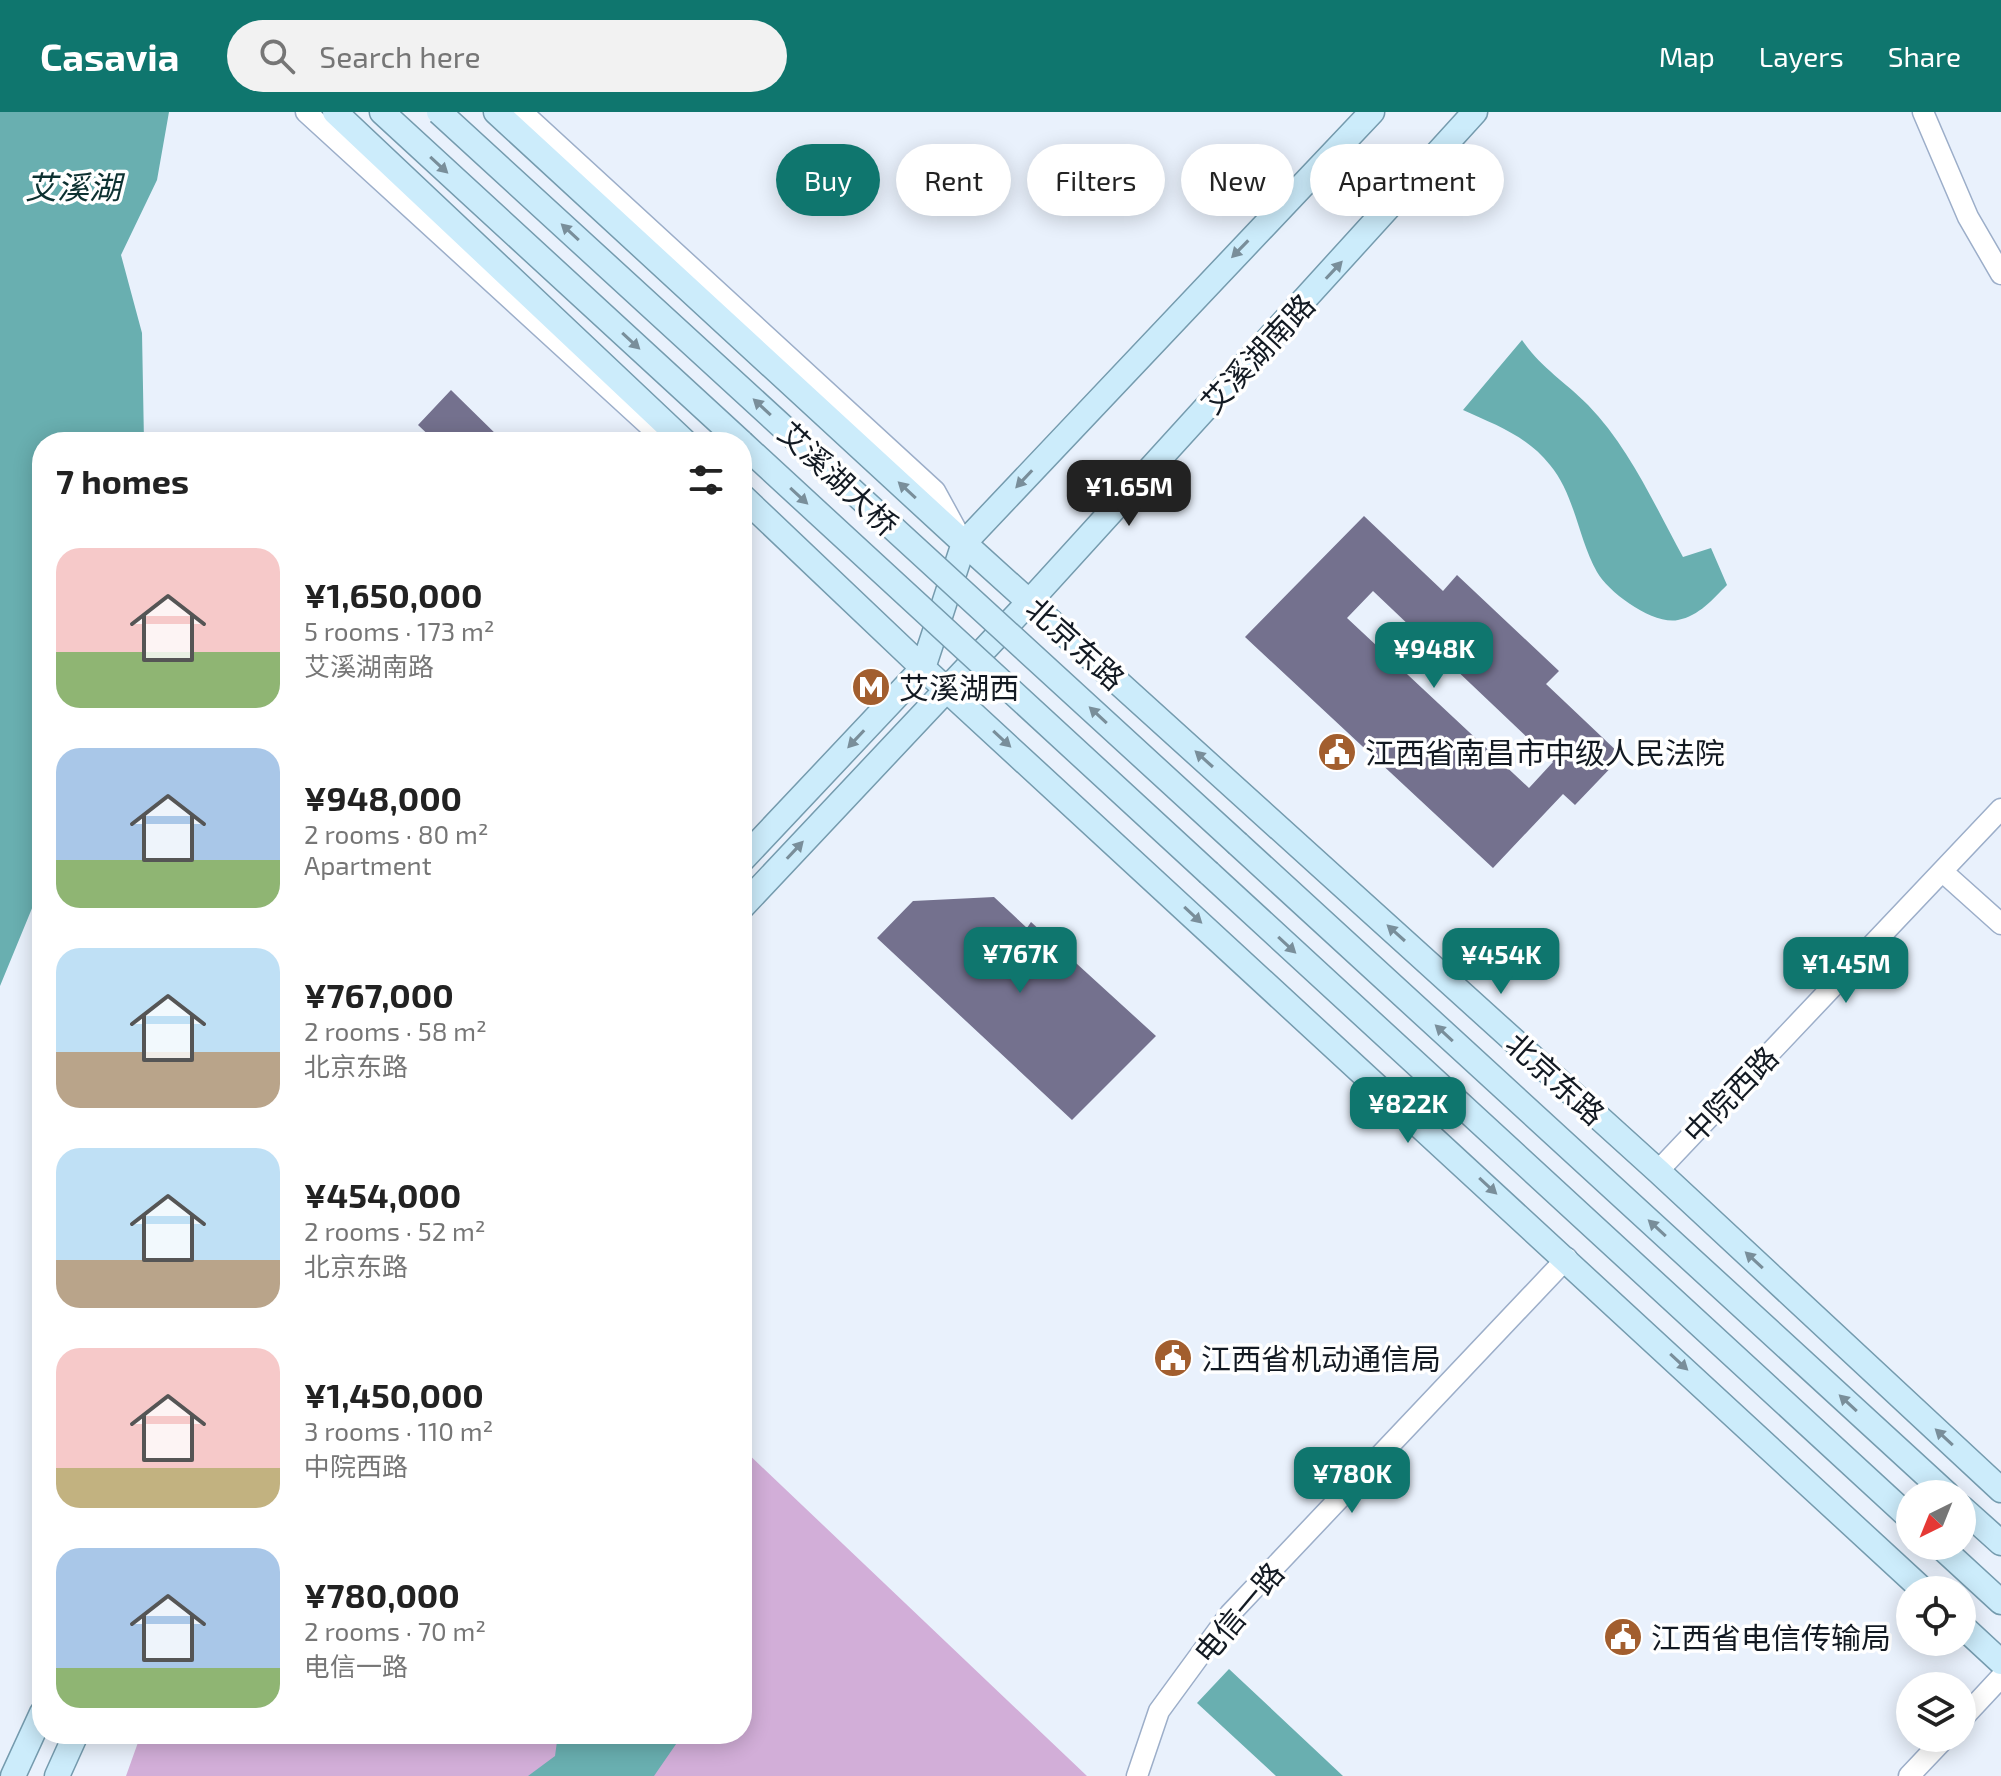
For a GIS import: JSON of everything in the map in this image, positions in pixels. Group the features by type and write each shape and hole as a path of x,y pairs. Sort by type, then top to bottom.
{"main road":[{"path":"335,112 434,217 674,432"},
{"name":"艾溪湖大桥","path":"382,112 729,432"},
{"name":"艾溪湖大桥","path":"439,112 1238,844"},
{"path":"752,849 923,668 964,543 1372,112"},
{"name":"艾溪湖南路","path":"752,896 1030,601 1475,112"},
{"name":"北京东路","path":"510,117 964,543 1658,1171 2001,1490"},
{"name":"艾溪湖大桥","path":"752,453 1896,1505"},
{"path":"752,506 923,668 1567,1258 1908,1576"},
{"name":"北京东路","path":"1238,844 1932,1480"},
{"path":"1980,1470 2001,1511"},
{"path":"1976,1521 2001,1543"},
{"path":"1955,1560 2001,1602"},
{"path":"1976,1639 2001,1662"},
{"path":"13,1776 32,1735"},
{"path":"57,1776 71,1744"}],"street":[{"path":"306,112 434,217 657,432"},
{"path":"1923,112 1968,217 2001,274"},
{"path":"752,519 923,668"},
{"name":"中院西路","path":"1658,1171 2001,809"},
{"path":"1943,872 2001,924"},
{"name":"电信一路","path":"1137,1776 1159,1711 1230,1614 1567,1258"},
{"path":"1976,1704 2001,1677"},
{"path":"1909,1776 1932,1752"}],"shaded area":[{"path":"752,1458 1087,1776 126,1776 137,1744 752,1744"}],"water":[{"name":"艾溪湖","path":"0,112 169,112 157,180 121,255 142,333 144,432 32,432 32,908 0,986"},
{"path":"1522,340 1545,367 1603,421 1640,478 1683,557 1711,548 1727,585 1699,611 1678,620 1656,618 1621,598 1597,572 1571,503 1550,465 1521,439 1463,410"},
{"path":"1229,1669 1343,1776 1276,1776 1197,1703"},
{"path":"557,1744 676,1744 654,1776 528,1776 555,1756"}],"building":[{"path":"451,390 494,432 425,432 418,425"},
{"path":"1364,516 1443,591 1457,575 1559,671 1546,684 1622,756 1575,805 1563,794 1493,868 1245,637","holes":["1373,591 1553,762 1529,788 1347,618"]},
{"path":"994,897 1027,928 1031,922 1156,1036 1072,1120 877,938 913,901"}],"place":[{"name":"艾溪湖西","path":"871,687"},
{"name":"江西省南昌市中级人民法院","path":"1337,752"},
{"name":"江西省机动通信局","path":"1173,1358"},
{"name":"江西省电信传输局","path":"1623,1637"}]}
